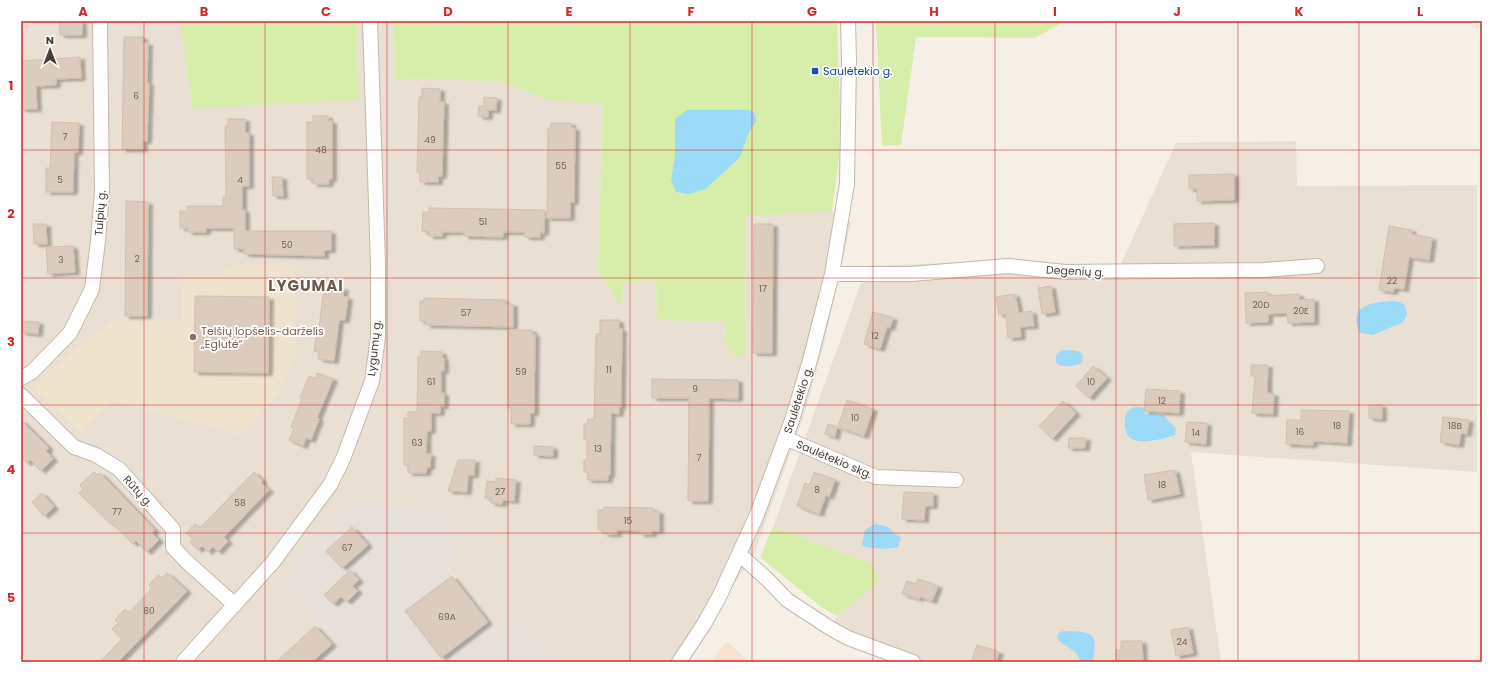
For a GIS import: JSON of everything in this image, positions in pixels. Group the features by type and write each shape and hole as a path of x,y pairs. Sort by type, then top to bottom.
{"street":[{"name":"Tulpių g.","path":"21,378 32,372 70,333 92,288 102,192 100,21"},
{"name":"Lygumų g.","path":"182,662 273,562 330,485 343,459 372,381 378,337 378,264 370,21"},
{"name":"Saulėtekio g.","path":"680,662 719,597 756,517 785,438 810,360 832,274 847,184 849,61 848,21"},
{"name":"Degenių g.","path":"832,274 911,274 1008,266 1065,272 1264,270 1317,266"},
{"name":"Rūtų g.","path":"21,395 74,447 96,456 119,469 173,530 173,547 186,561 235,605"},
{"name":"Saulėtekio skg.","path":"785,438 876,477 956,480"},
{"path":"739,554 768,580 786,600 818,621 848,638 914,662"}],"shaded area":[{"path":"21,21 393,21 396,79 499,81 548,100 603,104 598,271 622,307 623,283 656,282 657,320 726,322 725,344 735,355 745,356 746,217 832,211 851,222 824,344 803,418 754,554 682,662 557,662 515,615 496,627 445,565 453,560 438,512 355,501 283,577 320,622 276,662 21,662"},
{"path":"1296,141 1297,186 1477,185 1477,472 1191,452 1221,662 899,662 828,634 837,616 879,582 869,562 849,556 773,527 867,266 1005,261 1120,266 1176,143"},
{"name":"Telšių lopšelis-darželis „Eglutė“","path":"235,264 295,265 296,353 278,394 242,435 111,401 81,434 31,386 111,321 182,321 183,275 219,275"},
{"path":"355,501 438,512 456,523 461,534 462,548 453,560 445,566 496,627 515,615 557,662 276,662 320,622 283,577"},
{"path":"727,641 749,662 711,662"}],"green space":[{"path":"180,21 357,21 359,100 193,109"},
{"path":"393,21 837,21 840,105 839,158 832,211 746,217 745,356 734,355 725,344 726,322 657,320 656,282 623,283 622,308 598,271 603,105 548,100 499,81 396,79"},
{"path":"876,21 1065,21 1035,38 916,37 901,145 882,146"},
{"path":"773,527 849,556 869,562 877,573 879,582 837,616 821,607 760,557"}],"water":[{"path":"687,110 748,110 754,112 756,117 756,122 749,132 740,157 706,189 689,194 676,192 671,180 675,156 675,119"},
{"path":"1390,301 1399,302 1405,305 1407,315 1403,322 1373,335 1360,333 1356,317 1360,310 1363,307 1373,303"},
{"path":"1064,350 1078,351 1083,355 1082,363 1070,366 1057,364 1056,355"},
{"path":"1142,407 1146,414 1164,415 1176,429 1175,435 1159,440 1146,441 1139,441 1130,438 1125,428 1126,415 1131,408"},
{"path":"875,524 888,527 901,538 898,547 885,549 865,547 862,545 865,530"},
{"path":"1064,631 1081,632 1091,635 1095,644 1093,662 1081,662 1074,651 1057,638 1059,633"}],"building":[{"path":"59,21 82,21 82,35 60,35"},
{"path":"124,37 143,37 143,43 148,43 147,83 149,83 147,141 143,141 143,149 122,149"},
{"path":"80,57 81,78 56,79 56,85 36,86 37,109 21,109 21,61"},
{"path":"422,88 440,89 440,102 444,102 442,176 438,176 438,182 420,182 420,173 417,172 419,97 422,97"},
{"path":"484,97 497,98 496,110 488,110 488,117 478,116 479,106 484,106"},
{"path":"313,116 328,116 328,121 332,121 332,179 329,179 329,184 313,184 313,179 307,179 307,122 313,122"},
{"path":"228,119 245,119 245,133 249,133 249,186 242,186 242,210 245,210 245,231 331,231 331,250 324,250 324,256 244,254 244,249 234,249 234,228 206,228 206,232 188,232 188,228 180,228 180,211 187,211 187,206 223,206 223,197 226,197 225,126 228,126"},
{"path":"52,122 79,123 78,152 74,152 73,192 46,192 46,168 50,168"},
{"path":"551,123 571,123 571,128 575,128 574,202 570,202 570,218 547,218 548,128 551,128"},
{"path":"1234,174 1234,200 1197,201 1197,189 1189,189 1189,175"},
{"path":"272,177 282,177 283,196 273,196"},
{"path":"126,201 148,202 147,316 125,316"},
{"path":"429,208 545,210 544,233 540,232 540,237 525,237 525,232 503,232 503,237 464,236 464,232 442,232 442,236 429,236 429,232 422,231 423,212 429,212"},
{"path":"1214,223 1214,245 1174,246 1174,224"},
{"path":"33,224 46,224 47,244 34,244"},
{"path":"754,224 773,224 772,353 753,353"},
{"path":"1389,226 1412,230 1411,234 1432,238 1429,260 1409,257 1404,289 1394,288 1393,292 1379,290"},
{"path":"73,246 75,272 48,274 46,247"},
{"path":"329,286 344,288 343,297 348,297 345,320 339,320 334,361 318,359 319,352 314,351 317,329 319,329 323,294 328,294"},
{"path":"1051,286 1055,312 1042,314 1038,288"},
{"path":"1267,292 1267,296 1299,294 1299,300 1314,299 1314,322 1288,323 1287,313 1268,314 1268,322 1246,323 1245,293"},
{"path":"1015,294 1019,313 1032,311 1034,326 1020,327 1021,337 1008,338 1006,314 999,315 996,297"},
{"path":"195,296 269,297 268,373 194,372"},
{"path":"424,298 505,300 505,304 513,304 513,327 426,325 426,321 420,321 420,301 424,301"},
{"path":"873,312 893,318 890,328 887,327 880,349 864,344"},
{"path":"600,320 619,320 619,329 622,329 621,407 619,407 619,414 611,413 610,475 608,475 608,480 587,480 588,472 584,472 584,460 587,460 587,439 584,439 584,424 587,424 588,419 594,419 596,334 600,334"},
{"path":"21,321 39,322 38,334 21,332"},
{"path":"508,330 532,330 532,334 535,334 534,413 530,413 530,424 511,424 511,408 508,408"},
{"path":"421,351 442,352 442,358 444,358 444,371 441,371 441,393 444,393 444,406 440,406 440,413 431,413 431,431 427,431 426,454 431,454 430,467 427,467 426,473 408,473 408,465 404,465 404,418 408,418 408,412 417,412 418,357 421,357"},
{"path":"1251,365 1268,365 1267,393 1274,394 1273,414 1252,413 1255,376 1251,376"},
{"path":"1093,366 1107,378 1089,398 1076,386"},
{"path":"317,373 333,379 317,418 319,419 311,440 306,438 303,446 289,440 294,428 291,427 309,376 316,379"},
{"path":"652,379 738,380 738,399 709,398 708,501 688,501 689,398 652,398"},
{"path":"1146,389 1180,391 1179,413 1144,411"},
{"path":"847,400 873,409 864,436 838,427"},
{"path":"1063,401 1076,413 1052,439 1039,426"},
{"path":"1369,405 1382,405 1382,419 1369,418"},
{"path":"1301,410 1349,411 1347,443 1313,441 1313,445 1286,444 1287,420 1301,420"},
{"path":"1443,417 1469,420 1467,434 1461,433 1459,445 1440,442"},
{"path":"21,420 49,448 46,451 53,459 41,471 30,460 27,463 21,457"},
{"path":"1187,422 1207,423 1206,444 1185,442"},
{"path":"828,424 837,427 835,437 825,434"},
{"path":"1069,438 1086,438 1085,448 1068,448"},
{"path":"534,446 553,447 553,456 534,455"},
{"path":"458,460 475,460 474,475 468,475 467,492 448,491"},
{"path":"1175,470 1180,494 1148,500 1144,475"},
{"path":"94,472 97,475 100,473 155,530 152,533 159,540 147,552 136,541 133,544 79,493 83,489 80,485"},
{"path":"254,472 263,481 261,483 269,490 224,537 228,541 218,552 213,547 208,552 202,546 198,550 190,542 193,539 186,533 195,524 200,528"},
{"path":"814,472 835,480 829,497 826,495 819,514 797,506 805,483 810,485"},
{"path":"496,478 516,480 514,501 503,500 502,504 491,503 491,498 485,498 487,481 496,482"},
{"path":"904,492 933,493 933,506 925,506 924,520 902,519"},
{"path":"42,493 54,507 44,516 32,502"},
{"path":"604,507 653,508 653,511 659,511 659,531 652,531 652,534 640,534 640,531 617,530 617,534 604,534 604,530 598,530 598,510 604,510"},
{"path":"352,527 368,545 342,568 326,551"},
{"path":"350,570 359,580 352,586 358,591 347,602 341,597 333,604 324,595"},
{"path":"167,573 187,591 118,662 100,662 122,639 112,629 118,623 115,620 125,609 129,613 152,588 149,585 158,575 162,578"},
{"path":"452,576 488,622 441,658 405,611"},
{"path":"918,579 938,586 932,601 902,594 907,581 916,584"},
{"path":"315,626 332,644 312,662 276,662"},
{"path":"1188,627 1193,653 1176,656 1171,630"},
{"path":"1121,641 1142,641 1143,662 1116,662 1116,650 1121,650"},
{"path":"977,645 999,652 996,662 971,662"}],"place":[{"name":"Saulėtekio g.","path":"815,71"},
{"name":"Telšių lopšelis-darželis „Eglutė“","path":"193,337"}],"district":[{"name":"LYGUMAI","path":"306,285"}]}
